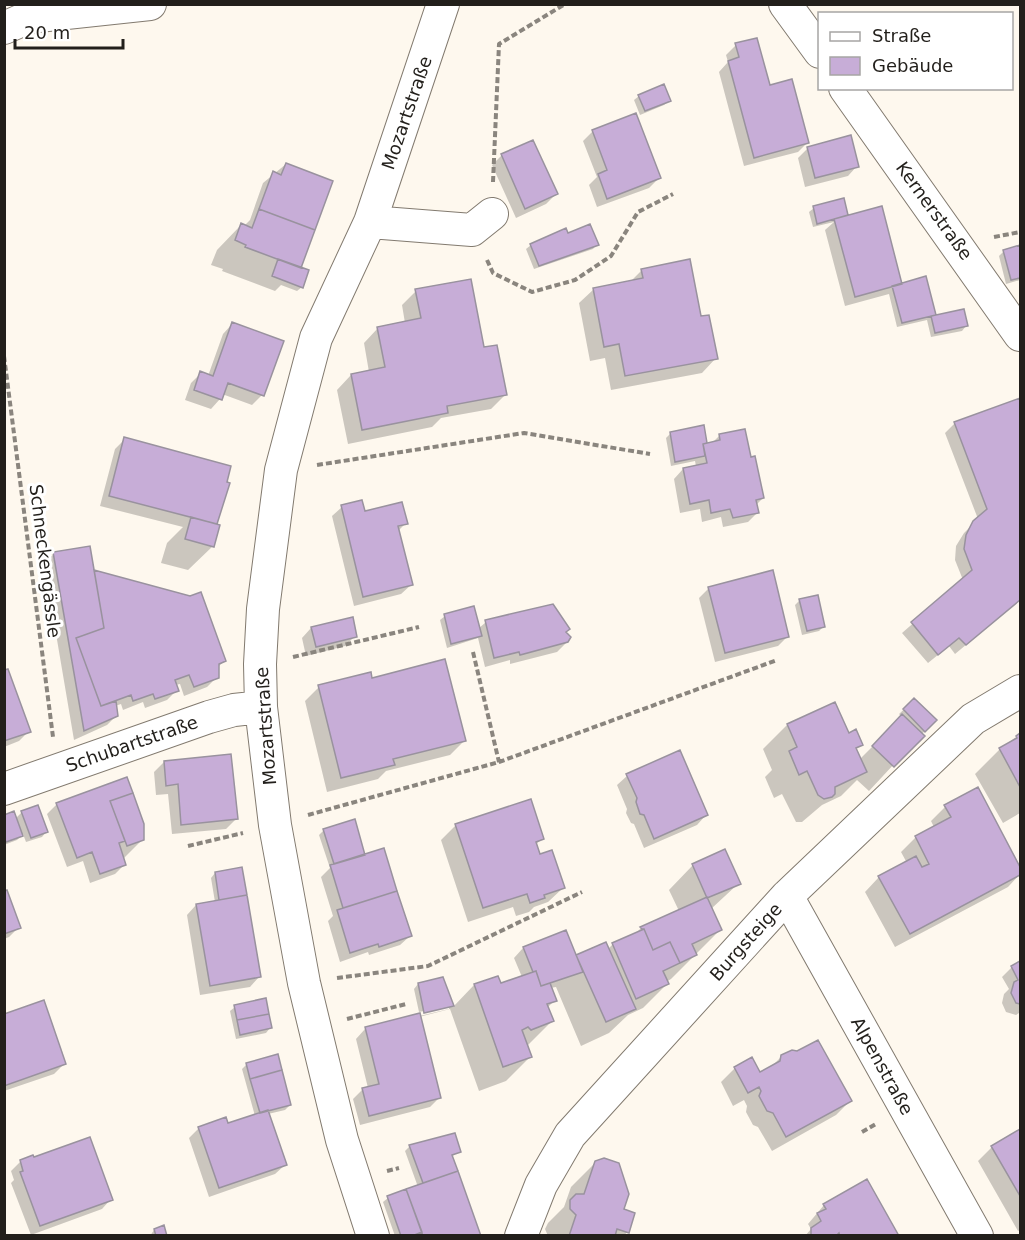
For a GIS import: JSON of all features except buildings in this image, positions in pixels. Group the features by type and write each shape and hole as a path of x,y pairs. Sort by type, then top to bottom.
{"street":[{"path":"4,28 29,17 150,4"},
{"name":"Mozartstraße","path":"374,1236 342,1140 304,983 274,825 261,707 260,664 263,609 280,471 315,338 370,222 443,4"},
{"path":"785,4 818,51"},
{"name":"Kernerstraße","path":"847,90 1020,335"},
{"path":"370,222 482,222"},
{"name":"Burgsteige","path":"521,1236 541,1185 570,1135 787,896 973,719 1020,691"},
{"name":"Schubartstraße","path":"4,789 209,717 234,710 261,707"},
{"name":"Alpenstraße","path":"787,896 977,1236"}],"path":[{"path":"565,4 499,44 482,222 493,273 532,292 575,280 611,256 638,212 673,194"},
{"name":"Schneckengässle","path":"4,356 57,770"},
{"path":"280,471 524,433 650,454"},
{"path":"260,664 418,627"},
{"path":"473,652 499,762"},
{"path":"188,846 274,825 499,762 777,660"},
{"path":"304,983 428,966 582,892"},
{"path":"315,1028 406,1004"}]}
